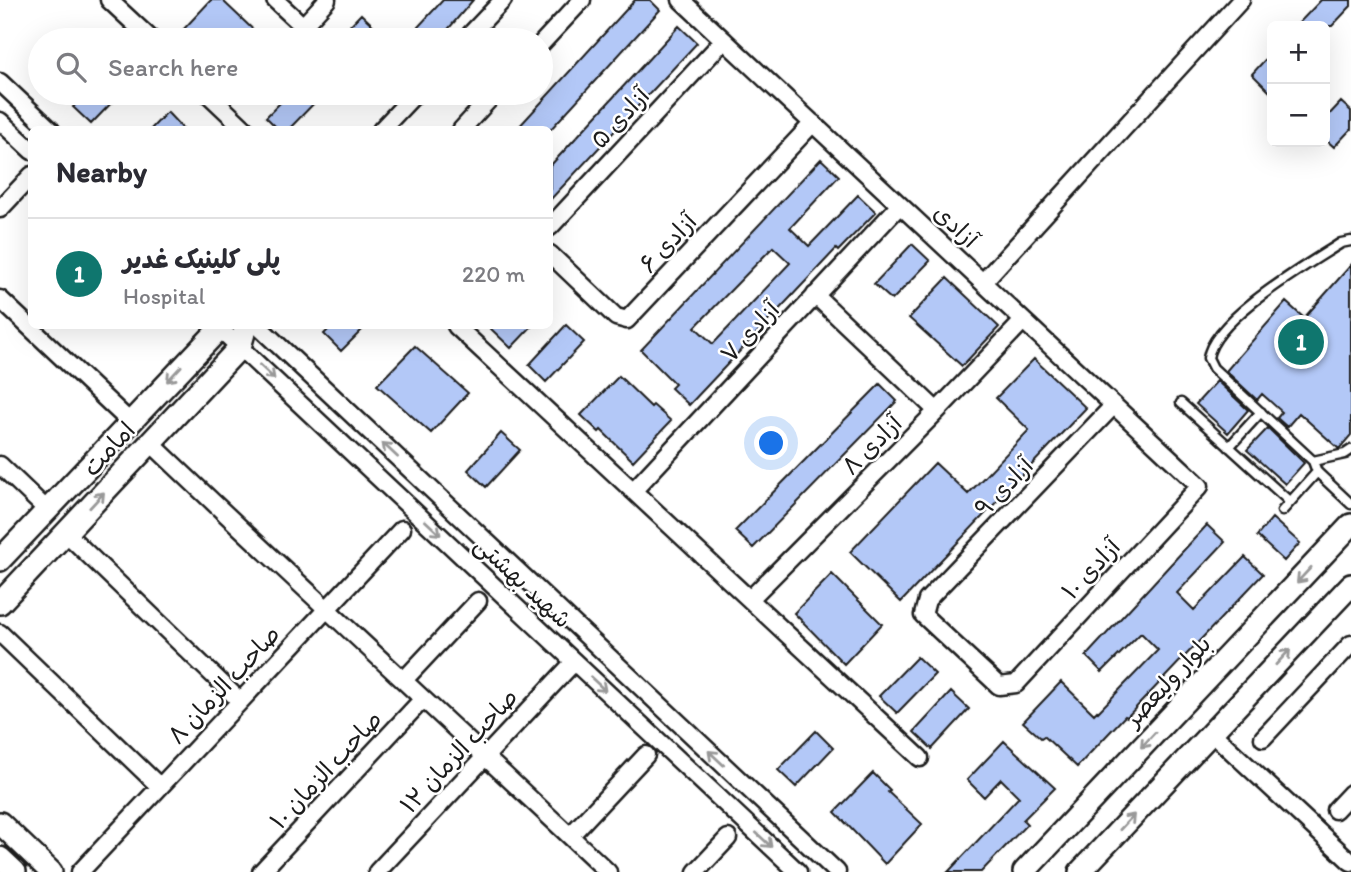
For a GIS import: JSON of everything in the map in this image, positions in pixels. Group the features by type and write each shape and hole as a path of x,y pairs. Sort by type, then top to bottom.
{"street":[{"path":"109,0 139,28"},
{"path":"275,0 303,26 327,0"},
{"path":"476,28 503,0"},
{"path":"553,31 582,0"},
{"name":"آزادی","path":"681,0 1200,486"},
{"path":"983,282 1241,0"},
{"name":"آزادی ۵","path":"553,224 724,40"},
{"path":"0,82 47,126"},
{"path":"220,105 242,126"},
{"path":"385,126 405,105"},
{"path":"465,126 484,105"},
{"path":"0,121 28,147"},
{"name":"آزادی ۶","path":"553,257 616,317 627,320 813,123"},
{"path":"0,209 28,179"},
{"name":"آزادی ۷","path":"633,491 900,205"},
{"path":"815,295 937,411"},
{"path":"0,299 28,325"},
{"name":"آزادی ۸","path":"750,599 1023,321"},
{"path":"32,329 130,422"},
{"name":"امامت","path":"0,560 216,329"},
{"name":"شهید بهشتی","path":"222,329 798,872"},
{"name":"امامت","path":"0,603 240,347 245,329"},
{"name":"شهید بهشتی","path":"261,329 837,872"},
{"path":"459,329 920,758"},
{"name":"آزادی ۹","path":"1016,684 999,686 923,615 927,600 1114,405"},
{"path":"150,443 325,610 404,680 570,836 600,869"},
{"path":"0,465 47,510"},
{"name":"آزادی ۱۰","path":"1016,684 1200,486"},
{"name":"بلوار ولیعصر","path":"1024,872 1351,525"},
{"name":"صاحب الزمان ۸","path":"80,872 401,529"},
{"path":"66,533 240,701"},
{"path":"1080,872 1351,585"},
{"path":"404,680 478,601"},
{"path":"0,633 160,787"},
{"path":"1263,738 1351,644"},
{"name":"صاحب الزمان ۱۲","path":"377,872 574,662"},
{"name":"صاحب الزمان ۱۰","path":"261,872 423,699"},
{"path":"1212,733 1351,862"},
{"path":"570,836 646,755"},
{"path":"1335,810 1351,793"},
{"path":"0,823 51,872"},
{"path":"696,872 728,838"},
{"path":"0,858 15,872"}],"lane":[{"path":"1351,241 1341,243 1268,291 1222,330 1214,340 1208,358 1213,368 1313,461 1317,472 1351,504"},
{"path":"1181,403 1290,502"},
{"path":"1230,447 1261,412"},
{"path":"1313,461 1345,454 1351,450"},
{"path":"1282,510 1317,472"}],"building":[{"path":"211,0 222,0 251,28 185,28"},
{"path":"443,0 473,0 449,28 417,28"},
{"path":"635,0 650,0 660,10 553,127 520,126 539,105 553,105 553,90"},
{"path":"1321,0 1351,0 1351,6 1332,26 1330,21 1301,21"},
{"path":"361,14 376,28 348,28"},
{"path":"679,26 697,43 553,197 553,163"},
{"path":"1267,58 1267,89 1252,74"},
{"path":"1341,102 1351,111 1351,129 1334,147 1330,143 1330,114"},
{"path":"75,105 109,105 91,124 73,107"},
{"path":"278,105 312,105 292,126 275,126 266,117"},
{"path":"167,112 180,126 154,126"},
{"path":"821,159 839,176 790,228 809,246 858,195 876,212 838,251 836,249 689,405 671,388 675,384 641,350","holes":["773,247 790,263 713,344 695,327"]},
{"path":"912,244 930,261 892,300 874,284"},
{"path":"1351,265 1351,435 1339,449 1299,413 1287,427 1277,418 1282,412 1262,394 1257,400 1226,371 1286,302 1304,318"},
{"path":"947,278 999,327 962,366 909,318"},
{"path":"566,325 584,342 546,382 529,365"},
{"path":"329,329 363,329 341,351 324,334"},
{"path":"491,329 529,329 511,348"},
{"path":"415,346 468,393 431,433 377,385"},
{"path":"1034,359 1086,408 901,602 850,552 935,463 968,494 1029,430 996,398"},
{"path":"619,376 651,407 653,405 671,421 633,461 581,415"},
{"path":"1217,381 1248,410 1228,433 1196,404"},
{"path":"880,384 897,401 753,548 735,531"},
{"path":"1268,428 1304,463 1285,484 1247,450"},
{"path":"501,433 520,450 486,487 468,470"},
{"path":"1272,518 1300,543 1284,561 1257,536"},
{"path":"1207,525 1225,542 1177,593 1194,610 1245,557 1263,574 1077,767 1044,736 1041,738 1023,722 1061,682 1094,714 1098,712 1158,650 1141,633 1102,672 1086,656"},
{"path":"832,574 882,624 844,664 794,613"},
{"path":"917,657 935,674 897,713 879,696"},
{"path":"951,692 969,709 932,749 914,732"},
{"path":"816,731 833,748 796,787 778,770"},
{"path":"1004,741 1055,788 1023,820 1027,824 981,872 948,872 1019,797 1001,779 984,797 967,780"},
{"path":"873,773 890,790 888,792 922,824 885,864 835,812"}],"place":[{"name":"پلی کلینیک غدیر","path":"1301,342"}]}
